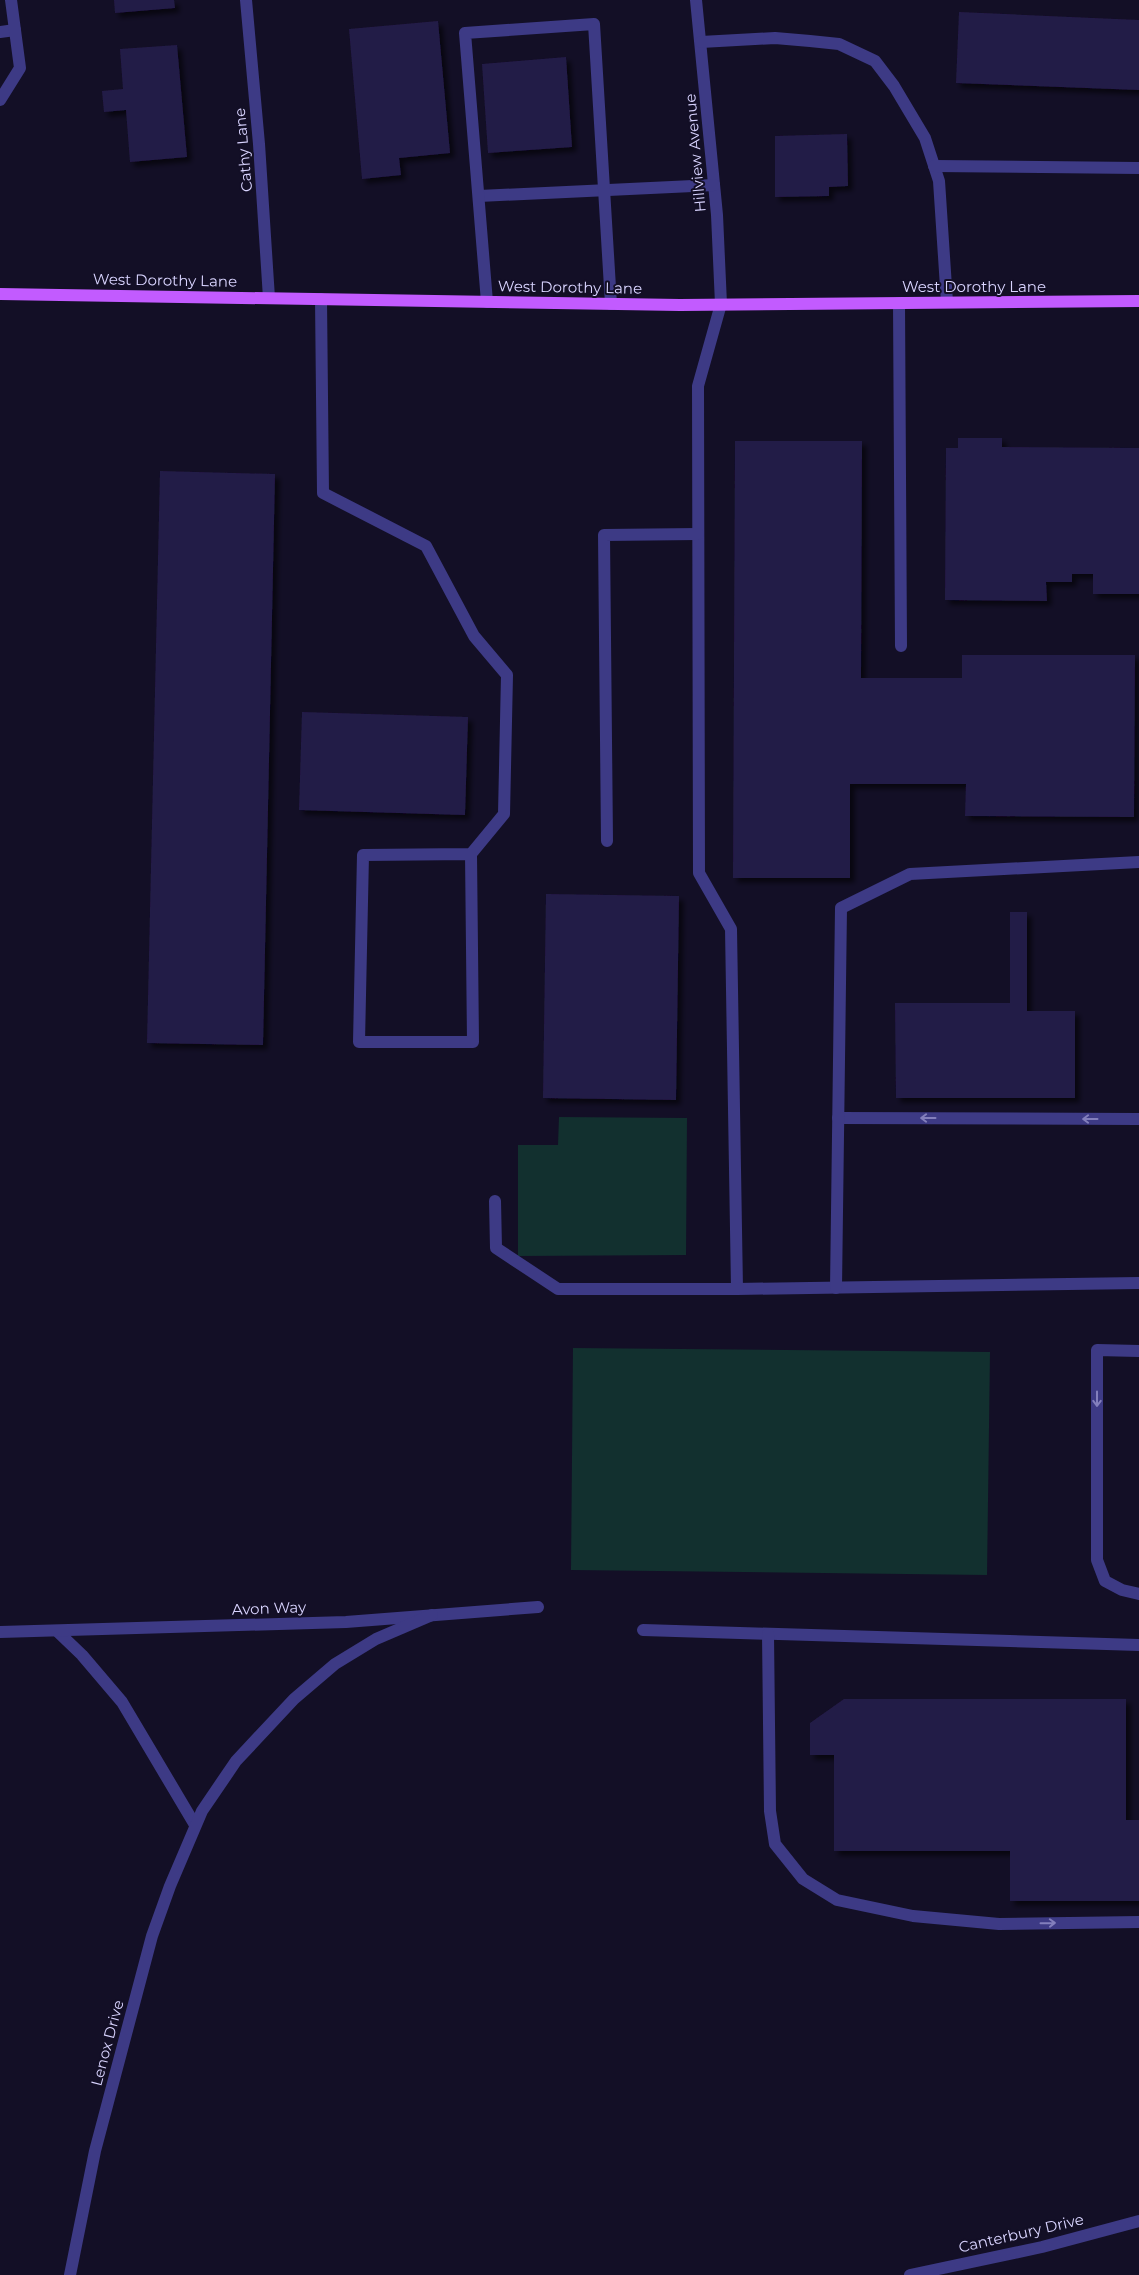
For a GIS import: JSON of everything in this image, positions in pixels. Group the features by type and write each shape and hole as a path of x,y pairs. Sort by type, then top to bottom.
{"main road":[{"name":"West Dorothy Lane","path":"0,294 611,304 1139,301"}],"street":[{"path":"0,100 20,68 11,0"},
{"name":"Cathy Lane","path":"246,0 259,144 269,298"},
{"name":"Hillview Avenue","path":"696,0 714,185 721,304 698,386 698,873 731,929 737,1289"},
{"path":"488,302 465,33 594,24 611,304"},
{"path":"0,32 15,30"},
{"path":"701,42 775,38 839,44 875,61 894,86 925,138 939,181 947,302"},
{"path":"934,166 1139,168"},
{"path":"479,196 604,188 714,185"},
{"path":"321,299 322,493 426,546 474,636 507,675 504,814 471,854 472,1042 359,1042 363,855 471,854"},
{"path":"899,302 901,646"},
{"path":"607,841 604,535 698,534"},
{"path":"836,1288 841,908 910,874 1139,862"},
{"path":"838,1118 1139,1119"},
{"path":"495,1201 496,1248 558,1290 1139,1283"},
{"path":"1139,1351 1097,1350 1097,1560 1104,1581 1122,1590 1139,1594"},
{"name":"Avon Way","path":"0,1632 57,1632 346,1622 538,1607"},
{"name":"Lenox Drive","path":"70,2275 95,2151 152,1936 170,1886 202,1811 236,1761 294,1699 335,1664 376,1638 432,1615"},
{"path":"643,1630 1139,1644"},
{"path":"57,1632 82,1654 122,1702 195,1825"},
{"path":"768,1634 770,1812 775,1844 803,1879 837,1900 913,1916 999,1924 1139,1922"},
{"name":"Canterbury Drive","path":"910,2275 1042,2247 1139,2221"}],"green space":[{"path":"559,1117 687,1118 686,1255 518,1256 518,1145 558,1145"},
{"path":"573,1348 990,1352 987,1575 571,1570"}],"building":[{"path":"114,0 174,0 175,8 115,13"},
{"path":"959,12 1139,20 1139,90 956,83"},
{"path":"438,21 450,153 399,158 401,175 362,179 349,29"},
{"path":"177,45 187,157 130,162 126,110 104,112 102,91 123,89 120,49"},
{"path":"566,57 572,147 488,153 482,64"},
{"path":"847,134 848,186 829,187 829,196 775,197 775,136"},
{"path":"958,438 1002,438 1002,447 1139,448 1139,594 1093,594 1093,574 1072,574 1072,582 1046,582 1047,601 945,600 946,448 958,448"},
{"path":"735,441 862,441 861,678 962,678 962,655 1135,655 1134,817 965,816 966,784 850,784 850,878 733,878"},
{"path":"160,471 275,474 263,1045 147,1043"},
{"path":"302,712 468,717 465,815 299,810"},
{"path":"546,894 679,896 676,1100 543,1098"},
{"path":"1010,912 1027,912 1027,1011 1075,1011 1075,1098 896,1098 895,1003 1010,1003"},
{"path":"844,1699 1126,1699 1126,1820 1139,1820 1139,1901 1010,1901 1010,1851 834,1851 834,1755 810,1755 810,1723"}]}
